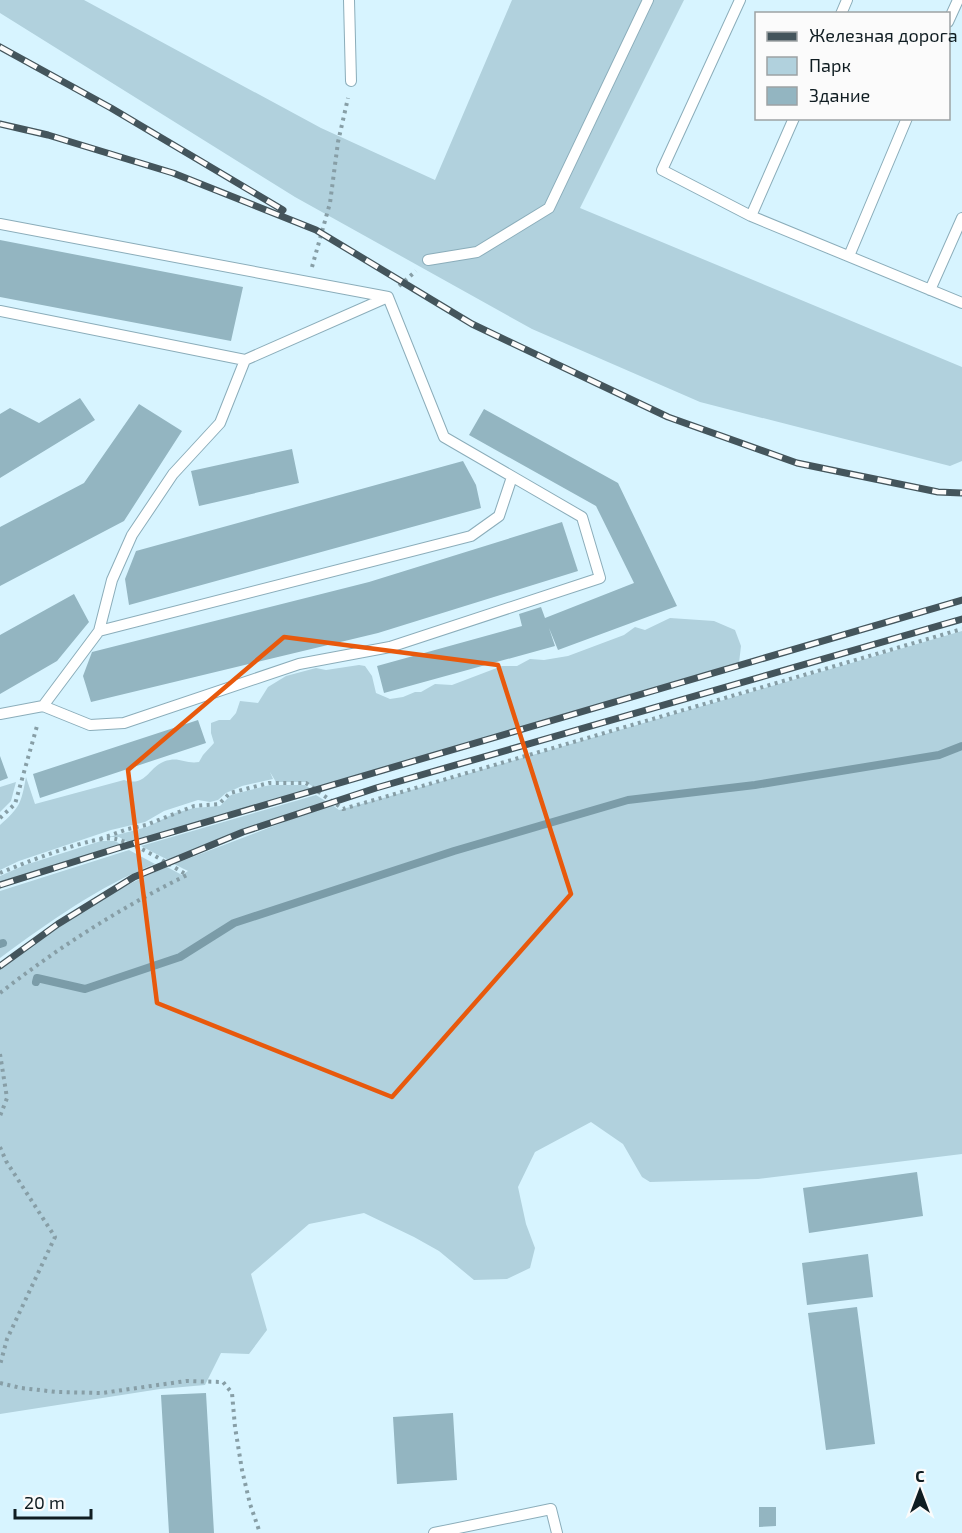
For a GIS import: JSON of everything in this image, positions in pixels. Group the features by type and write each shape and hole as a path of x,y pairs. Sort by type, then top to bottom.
{"lane":[{"path":"349,0 351,81"},
{"path":"428,260 477,252 549,208 648,0"},
{"path":"740,0 662,170 751,216 962,303"},
{"path":"950,18 958,0"},
{"path":"751,216 793,120"},
{"path":"849,256 906,120"},
{"path":"930,290 962,218"},
{"path":"0,224 388,297"},
{"path":"0,311 245,360 388,297"},
{"path":"0,714 43,706 90,725 124,723 299,664 390,647 600,578 582,517 444,437 388,297"},
{"path":"43,706 99,631 112,580 132,535 173,474 220,423 245,360"},
{"path":"99,631 471,536 499,516 512,477"},
{"path":"434,1533 551,1509 557,1533"}],"path":[{"path":"308,282 330,202 338,142 351,81"},
{"path":"388,297 428,260"},
{"path":"0,873 23,863 128,828 146,825 194,806 219,804 230,793 269,783 306,783 343,809 962,629"},
{"path":"0,818 15,804 43,706"},
{"path":"0,993 45,958 108,916 187,875 154,856 116,839 100,839"},
{"path":"0,1054 7,1098 0,1116"},
{"path":"0,1147 6,1161 55,1237 7,1339 0,1365"},
{"path":"0,1383 57,1392 102,1393 186,1381 224,1382 232,1393 242,1470 260,1533"}],"highlighted area":[{"path":"284,637 498,665 571,894 392,1097 157,1003 128,770"}],"green space":[{"path":"0,0 84,0 321,128 435,180 512,0 684,0 580,208 962,367 962,461 950,466 700,402 532,329 295,197 0,13"},
{"path":"670,618 714,621 735,630 741,646 739,663 315,788 306,782 276,782 270,772 273,779 242,786 226,793 218,800 210,802 198,800 164,811 145,822 111,830 19,861 0,870 0,825 19,804 26,777 35,804 124,780 139,781 157,766 170,760 199,762 214,743 211,723 230,720 236,713 240,701 258,703 268,687 286,676 316,668 326,670 365,666 372,676 376,693 390,699 421,692 435,684 452,685 502,666 517,666 530,659 544,660 568,656 624,635 635,627 645,630"},
{"path":"962,631 962,1154 758,1179 650,1182 642,1177 623,1144 591,1122 535,1152 518,1187 526,1224 535,1248 530,1268 507,1279 474,1280 439,1251 364,1213 309,1224 251,1274 267,1330 249,1354 221,1353 205,1385 160,1389 0,1414 0,969 80,913 144,877 167,867 182,875 188,871 174,864 331,804 339,810 380,799"},
{"path":"16,782 11,801 0,812 0,787"},
{"path":"270,785 305,785 311,789 129,843 119,837 109,837 147,827 175,813 194,808 220,806 231,795"},
{"path":"316,795 327,802 243,829 168,860 141,846"},
{"path":"101,841 115,841 122,845 0,883 0,876 25,865"},
{"path":"129,850 155,864 94,894 0,958 0,891"}],"building":[{"path":"0,240 243,287 231,341 0,297"},
{"path":"80,398 95,420 0,478 0,414 10,408 39,423"},
{"path":"139,404 182,431 124,521 0,586 0,527 84,483"},
{"path":"484,409 618,483 677,606 558,650 549,628 555,646 384,693 377,666 522,626 519,614 541,607 545,618 634,583 596,506 469,435"},
{"path":"292,449 299,483 199,506 191,471"},
{"path":"463,461 476,485 481,508 129,605 125,579 136,551"},
{"path":"562,522 578,571 378,633 91,702 83,676 92,652 369,582"},
{"path":"74,594 89,622 57,661 0,694 0,635"},
{"path":"198,720 206,743 40,798 33,774"},
{"path":"0,756 8,778 0,781"},
{"path":"917,1172 923,1216 809,1233 803,1188"},
{"path":"868,1254 873,1297 807,1305 802,1263"},
{"path":"857,1307 875,1444 826,1450 808,1313"},
{"path":"206,1393 214,1533 169,1533 161,1395"},
{"path":"453,1413 457,1480 397,1484 393,1417"},
{"path":"759,1507 776,1507 776,1526 759,1527"}],"waterway":[{"path":"36,982 37,978 85,989 180,957 234,923 454,851 628,800 755,785 939,755 962,746"}],"railway":[{"path":"0,47 111,108 283,210"},
{"path":"0,124 48,135 173,173 316,230 472,324 668,417 797,463 938,492 962,493"},
{"path":"0,885 118,848 962,600"},
{"path":"0,966 58,924 134,877 243,832 376,788 962,619"}]}
